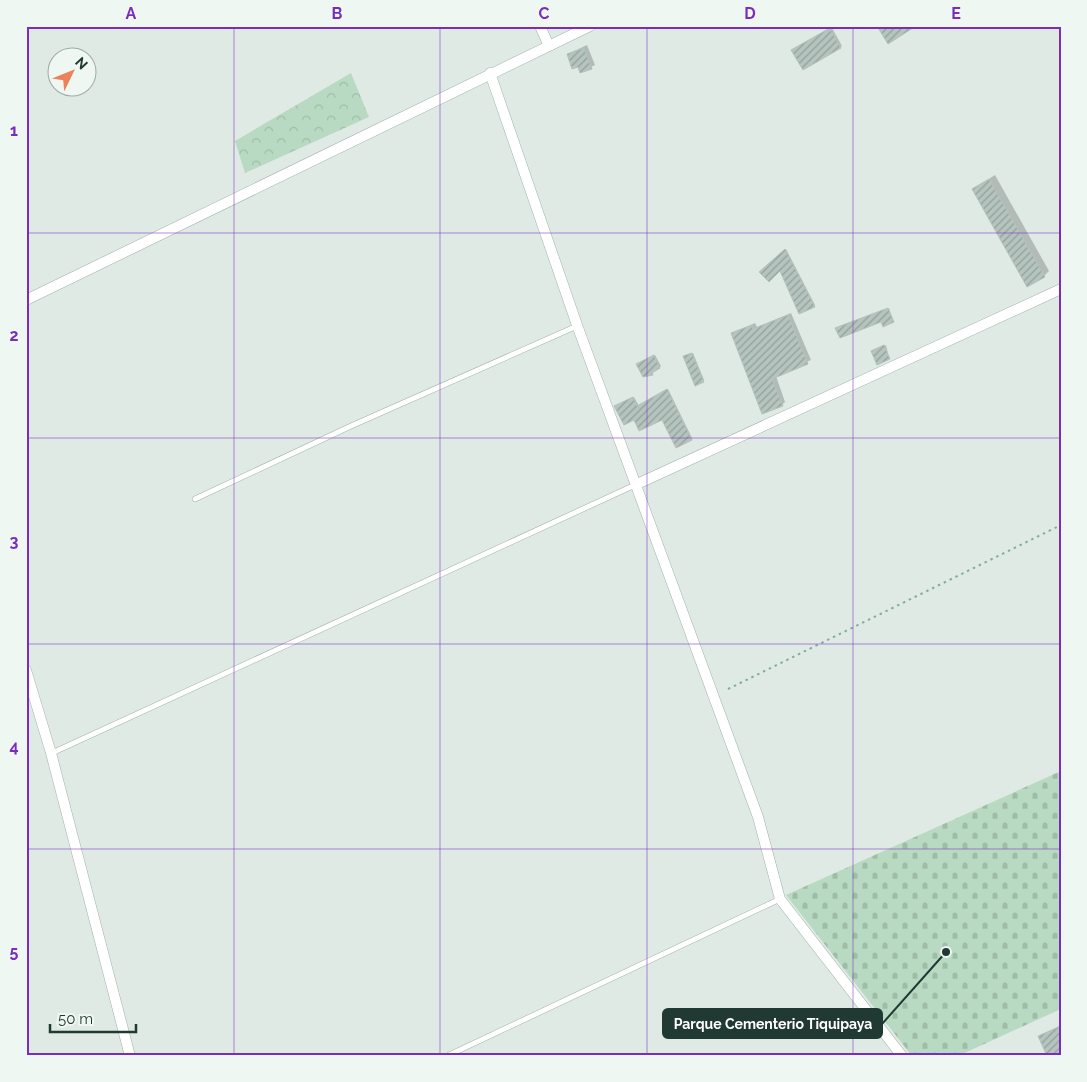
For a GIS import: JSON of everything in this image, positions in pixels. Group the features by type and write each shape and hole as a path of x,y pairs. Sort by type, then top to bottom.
{"street":[{"path":"540,26 549,46"},
{"path":"26,300 590,26"},
{"path":"490,73 577,325 758,817 780,899 902,1056"},
{"path":"635,485 1061,289"},
{"path":"26,670 51,753 130,1056"}],"lane":[{"path":"195,499 351,426 577,325"},
{"path":"51,753 635,485"},
{"path":"447,1056 780,899"}],"path":[{"path":"728,689 1061,526"}],"green space":[{"path":"351,73 369,117 245,173 235,141"},
{"path":"1061,771 1061,1009 958,1056 912,1056 786,895"}],"building":[{"path":"877,26 916,26 888,44"},
{"path":"830,28 841,48 803,70 791,50"},
{"path":"584,48 592,69 580,73 578,67 572,69 567,54"},
{"path":"989,179 1045,277 1027,287 972,189"},
{"path":"785,249 815,307 799,314 780,271 769,282 759,272"},
{"path":"888,308 894,322 883,327 881,322 840,338 835,328"},
{"path":"788,315 808,364 772,379 783,406 762,414 731,333 752,325 753,329"},
{"path":"884,345 890,359 877,365 871,351"},
{"path":"692,353 704,382 695,386 683,356"},
{"path":"654,355 660,368 652,373 653,375 643,377 636,364"},
{"path":"667,389 692,440 676,448 662,420 639,431 634,420 624,425 614,406 633,397 637,406"},
{"path":"1061,1026 1061,1056 1047,1056 1038,1036"}],"place":[{"name":"Parque Cementerio Tiquipaya","path":"946,952"}]}
